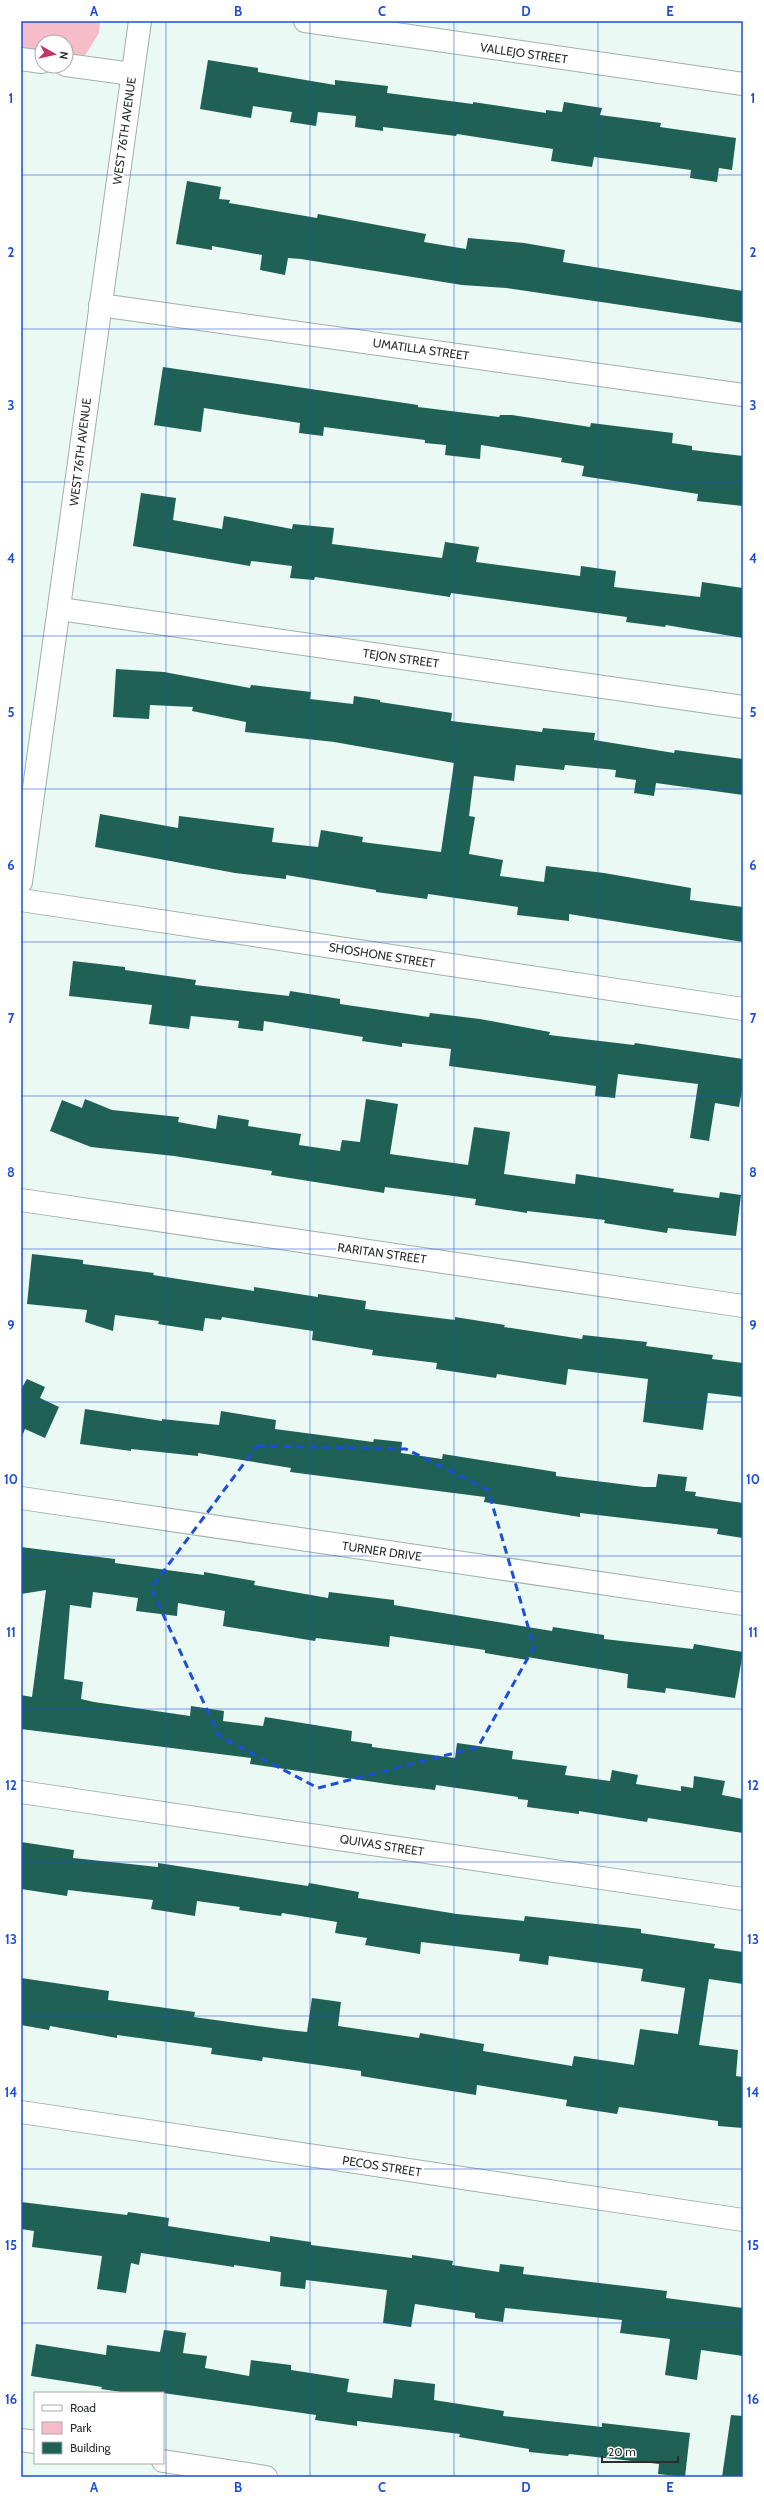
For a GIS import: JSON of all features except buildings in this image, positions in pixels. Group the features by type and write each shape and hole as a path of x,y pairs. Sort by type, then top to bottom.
{"street":[{"name":"WEST 76TH AVENUE","path":"21,882 60,609 100,305 140,21"},
{"name":"VALLEJO STREET","path":"305,21 743,84"},
{"path":"21,59 34,61"},
{"path":"74,66 132,74"},
{"name":"UMATILLA STREET","path":"100,305 743,395"},
{"name":"TEJON STREET","path":"60,609 743,707"},
{"name":"SHOSHONE STREET","path":"21,900 743,1008"},
{"name":"RARITAN STREET","path":"21,1200 743,1306"},
{"name":"TURNER DRIVE","path":"21,1498 743,1604"},
{"name":"QUIVAS STREET","path":"21,1792 743,1899"},
{"name":"PECOS STREET","path":"21,2112 743,2220"},
{"path":"21,2440 34,2442"},
{"path":"164,2461 266,2477"}],"highlighted area":[{"path":"257,1446 406,1449 488,1490 534,1647 478,1747 318,1788 219,1736 151,1588"}],"green space":[{"path":"21,21 100,21 99,33 84,57 74,55 74,34 34,34 34,49 21,47"}]}
